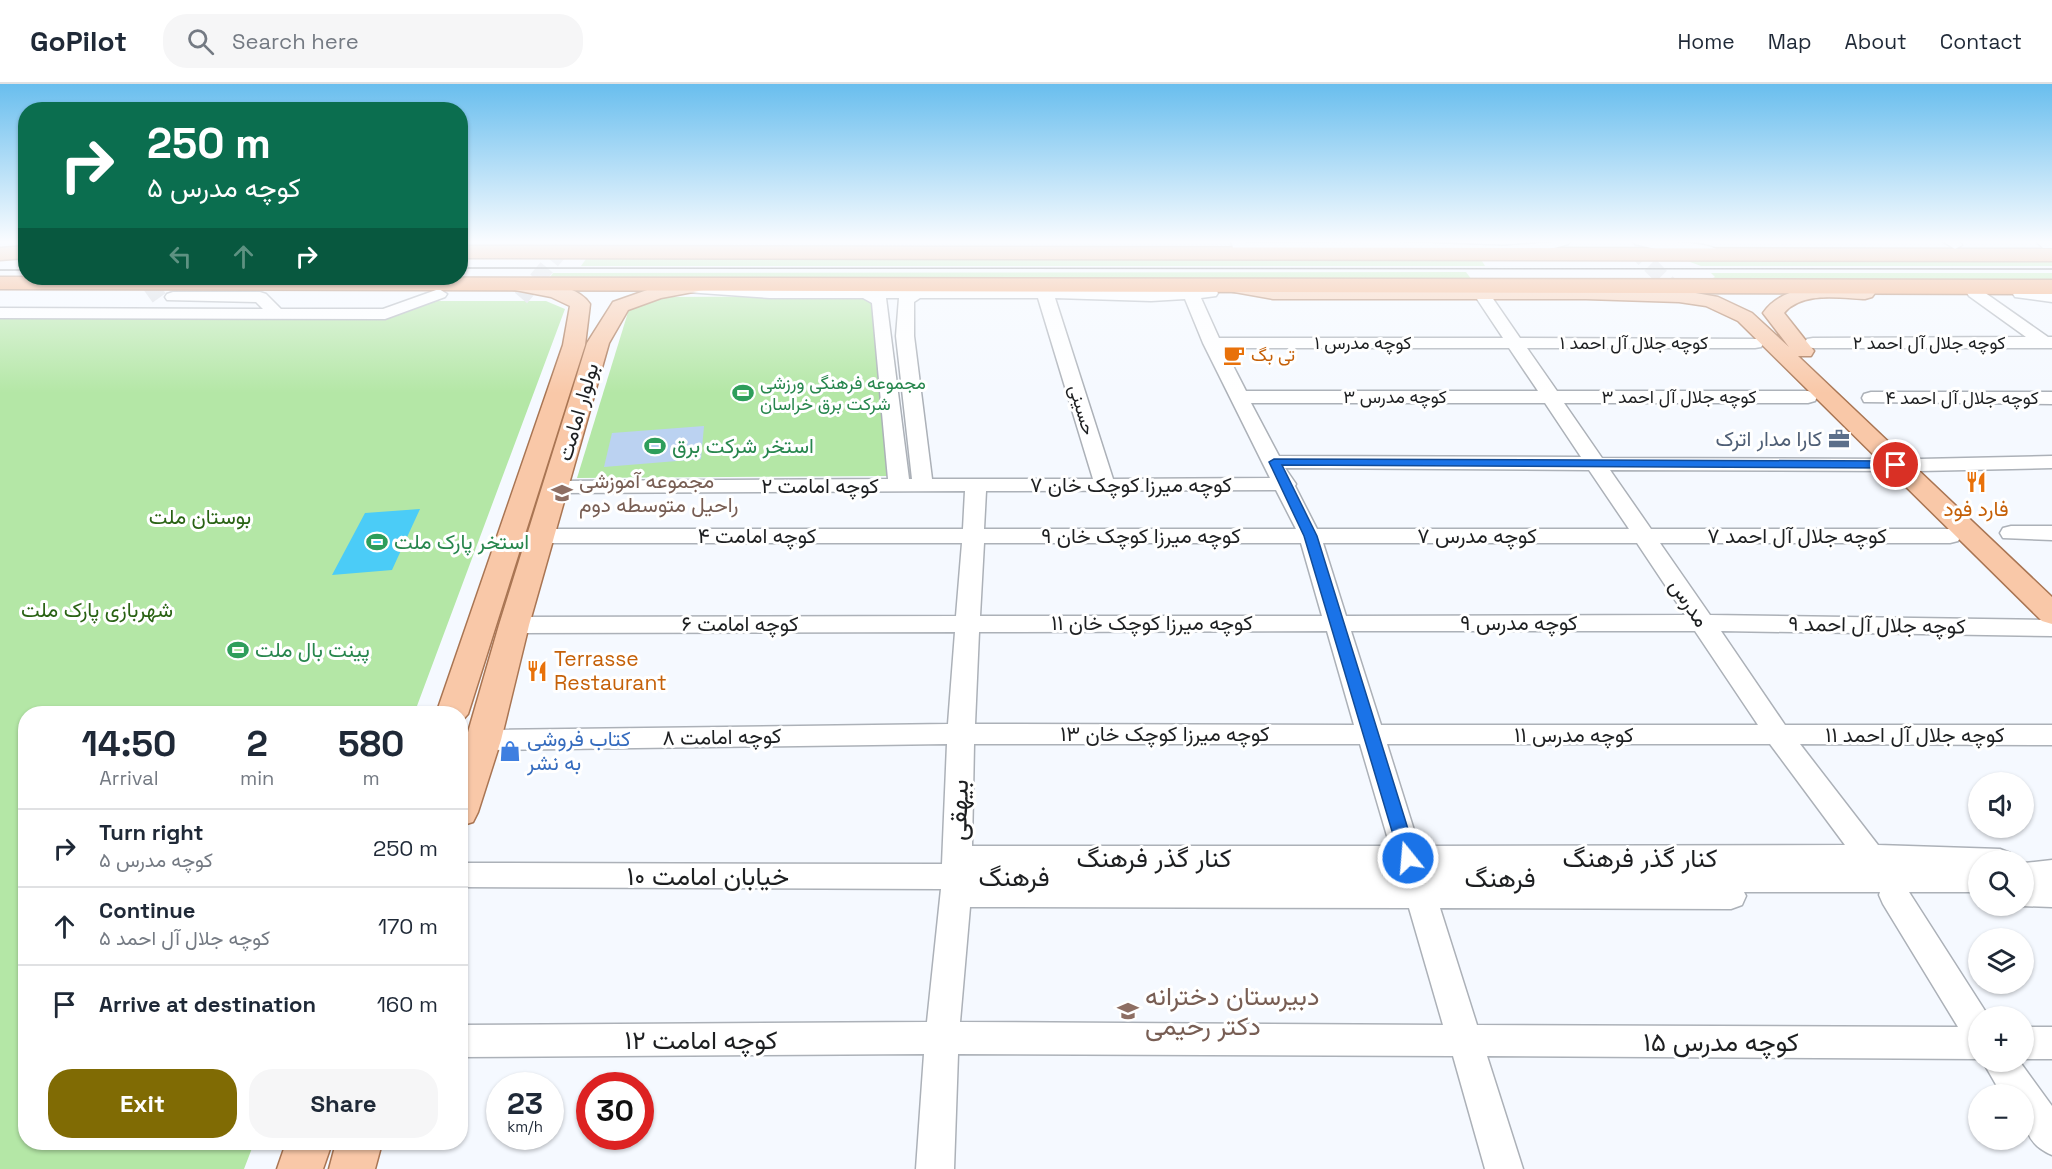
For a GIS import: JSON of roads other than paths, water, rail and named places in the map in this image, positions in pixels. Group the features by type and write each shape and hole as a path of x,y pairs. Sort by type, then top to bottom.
{"main road":[{"path":"560,292 572,297 580,304 580,315 601,308 612,309 614,313 620,306 633,300 670,292"},
{"path":"1249,292 1586,293 1679,296 1711,301 1745,317"},
{"path":"1773,313 1782,302 1802,295 2021,294 2031,292"},
{"path":"2035,582 1896,465 1740,312 1747,307 1764,309 1773,313 1796,344 2035,582 2052,614"},
{"name":"بولوار امامت","path":"468,788 484,740 514,625 598,343 614,313"},
{"name":"بولوار امامت","path":"455,706 574,345 580,315"},
{"path":"300,1169 307,1150"},
{"path":"352,1169 357,1150"}],"street":[{"path":"723,292 890,298 1045,293 1151,296 1204,292"},
{"name":"حسینی","path":"1045,293 1105,485"},
{"path":"1190,293 1210,339 1311,536 1408,858"},
{"name":"مدرس","path":"1481,293 1778,735 1870,857"},
{"path":"1976,293 2049,344"},
{"path":"0,313 386,314 438,294"},
{"path":"2021,294 2052,297"},
{"path":"912,296 904,336 923,486"},
{"path":"167,314 189,297"},
{"path":"0,298 260,297 278,315"},
{"path":"873,297 890,394 899,486"},
{"path":"39,313 60,298"},
{"path":"128,314 148,298"},
{"name":"کوچه مدرس ۱","path":"1210,339 1514,344"},
{"name":"کوچه جلال آل احمد ۱","path":"1514,344 1755,343"},
{"name":"کوچه جلال آل احمد ۲","path":"1813,343 2049,344"},
{"path":"890,394 912,393"},
{"name":"کوچه مدرس ۳","path":"1241,398 1550,397"},
{"name":"کوچه جلال آل احمد ۳","path":"1550,397 1808,397"},
{"name":"کوچه جلال آل احمد ۴","path":"1871,398 2052,398"},
{"path":"1274,462 1896,465"},
{"path":"1920,465 2052,462"},
{"name":"کوچه میرزا کوچک خان ۷","path":"975,486 1286,484"},
{"name":"کوچه امامت ۲","path":"556,487 975,486"},
{"name":"بیهقی","path":"934,1169 942,1038 956,876 960,734 975,486"},
{"path":"2011,533 2052,533"},
{"name":"کوچه امامت ۴","path":"542,536 972,536"},
{"name":"کوچه میرزا کوچک خان ۹","path":"972,536 1311,536"},
{"name":"کوچه مدرس ۷","path":"1311,536 1644,536"},
{"name":"کوچه جلال آل احمد ۷","path":"1644,536 1950,536"},
{"name":"کوچه امامت ۶","path":"514,625 967,623"},
{"name":"کوچه میرزا کوچک خان ۱۱","path":"967,623 1336,623"},
{"name":"کوچه مدرس ۹","path":"1336,623 1702,623"},
{"name":"کوچه جلال آل احمد ۹","path":"1702,623 2052,628"},
{"name":"کوچه میرزا کوچک خان ۱۳","path":"960,734 1370,735"},
{"name":"کوچه امامت ۸","path":"484,740 960,734"},
{"name":"کوچه مدرس ۱۱","path":"1370,735 1778,735"},
{"name":"کوچه جلال آل احمد ۱۱","path":"1778,735 2052,735"},
{"name":"کنار گذر فرهنگ","path":"956,876 1408,858 1870,857 1968,860"},
{"path":"2034,862 2052,862"},
{"path":"2034,874 2052,872"},
{"name":"خیابان امامت ۱۰","path":"468,875 956,876"},
{"name":"کنار گذر فرهنگ","path":"956,876 1421,896 1894,895 1968,884"},
{"name":"فرهنگ","path":"956,876 1968,883"},
{"path":"2034,885 2052,886"},
{"path":"2034,894 2052,894"},
{"path":"1894,895 1968,1013"},
{"path":"1421,896 1504,1169"},
{"name":"کوچه امامت ۱۲","path":"468,1041 942,1038 1464,1041"},
{"name":"کوچه مدرس ۱۵","path":"1464,1041 1968,1043"},
{"path":"2034,1043 2052,1043"},
{"path":"2034,1111 2052,1137"}],"water":[{"name":"استخر پارک ملت","path":"420,509 392,570 332,575 365,513"}],"tunnel":[{"path":"148,296 154,292"},
{"path":"521,298 526,292"}],"place":[{"name":"تی بگ","path":"1234,355"},
{"name":"مجموعه فرهنگی ورزشی شرکت برق خراسان","path":"743,393"},
{"name":"کارا مدار اترک","path":"1839,439"},
{"name":"استخر شرکت برق","path":"655,446"},
{"name":"فارد فود","path":"1976,482"},
{"name":"مجموعه آموزشی راحیل متوسطه دوم","path":"562,493"},
{"name":"استخر پارک ملت","path":"377,542"},
{"name":"پینت بال ملت","path":"238,650"},
{"name":"Terrasse Restaurant","path":"537,671"},
{"name":"کتاب فروشی به نشر","path":"510,751"},
{"name":"دبیرستان دخترانه دکتر رحیمی","path":"1128,1011"}],"park label":[{"name":"بوستان ملت","path":"200,517"},
{"name":"شهربازی پارک ملت","path":"97,610"}]}
